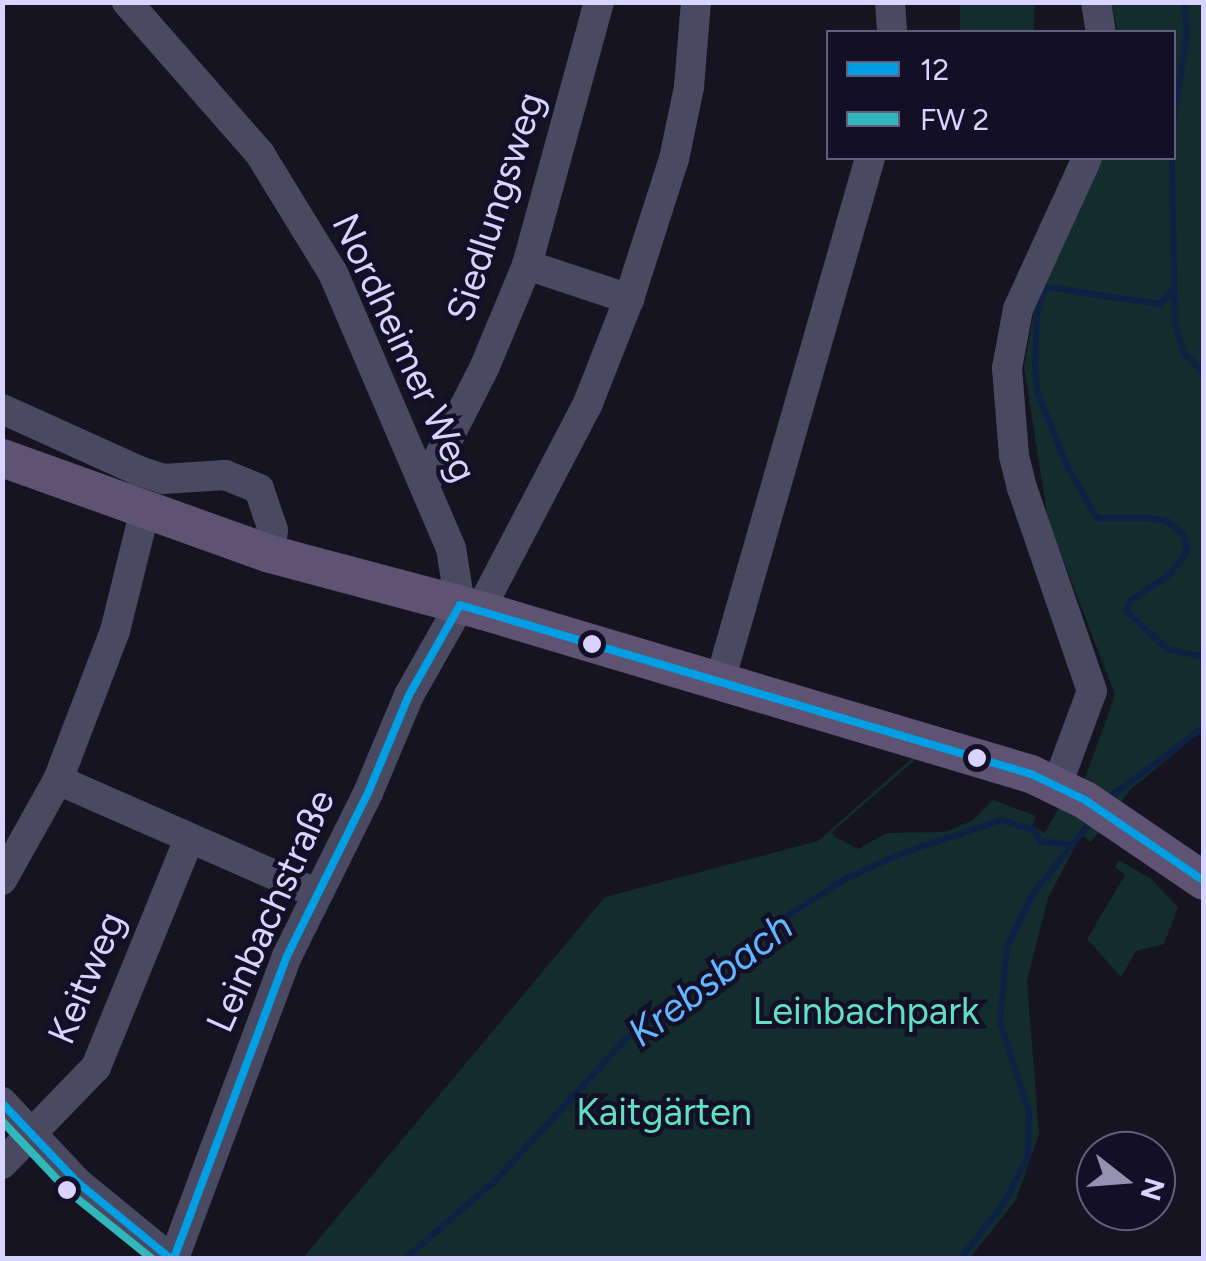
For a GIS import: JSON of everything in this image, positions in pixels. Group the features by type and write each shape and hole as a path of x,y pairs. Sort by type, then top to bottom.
{"main road":[{"path":"2,458 270,554 470,608 942,746 1085,801 1204,880"}],"street":[{"name":"Nordheimer Weg","path":"127,2 260,154 333,273 426,484 470,608"},
{"name":"Siedlungsweg","path":"426,484 484,366 527,265 599,2"},
{"name":"Leinbachstraße","path":"172,1258 287,956 368,792 410,695 470,608 588,403 630,299 674,159 689,87 696,2"},
{"path":"890,2 892,30"},
{"path":"1096,2 1101,30"},
{"path":"720,680 869,160"},
{"path":"1085,801 1092,691 1022,488 1014,455 1007,368 1018,309 1086,160"},
{"path":"527,265 630,299"},
{"path":"2,410 139,471 164,478 225,475 259,489 270,519 270,554"},
{"path":"2,880 58,780 115,631 145,510"},
{"path":"58,780 316,893"},
{"name":"Keitweg","path":"2,1164 96,1067 189,839"},
{"path":"2,1102 77,1182 172,1258"}],"green space":[{"path":"960,3 1034,3 1034,30 960,30"},
{"name":"Leinbachpark","path":"1111,3 1203,3 1203,730 1131,789 1091,842 1081,835 1048,898 1027,981 1039,1134 1016,1200 970,1258 303,1258 605,897 818,841 917,754 1075,806 1115,695 1048,520 1024,367 1037,292 1096,160 1176,160 1176,30 1118,30","holes":["916,759 1061,804 1045,833 1032,826 1036,816 993,800 972,821 944,832 886,833 858,849 832,832"]},
{"path":"1119,860 1151,879 1178,907 1164,944 1136,951 1121,977 1087,939 1125,875 1115,867"}],"waterway":[{"path":"1176,104 1187,34 1185,2"},
{"path":"1172,160 1175,323 1184,353 1204,373"},
{"path":"1174,288 1160,304 1045,287 1037,315 1035,366 1038,394 1067,466 1097,518 1167,521 1183,534 1187,552 1170,574 1131,600 1126,611 1167,649 1204,657"},
{"path":"1109,798 1204,727"},
{"name":"Krebsbach","path":"406,1258 497,1179 625,1040 783,919 843,880 905,852 1002,820 1034,830 1040,841 1072,845"},
{"path":"961,1258 1004,1203 1028,1157 1029,1112 1000,1022 1007,947 1032,895 1092,820"}],"transit line":[{"name":"12","path":"174,1258 287,956 368,793 409,695 460,605 1031,774 1085,800 1204,881"},
{"name":"12","path":"2,1103 77,1182 170,1258"},
{"path":"2,1121 69,1192 151,1258"}],"park label":[{"name":"Kaitgärten","path":"664,1113"}]}
